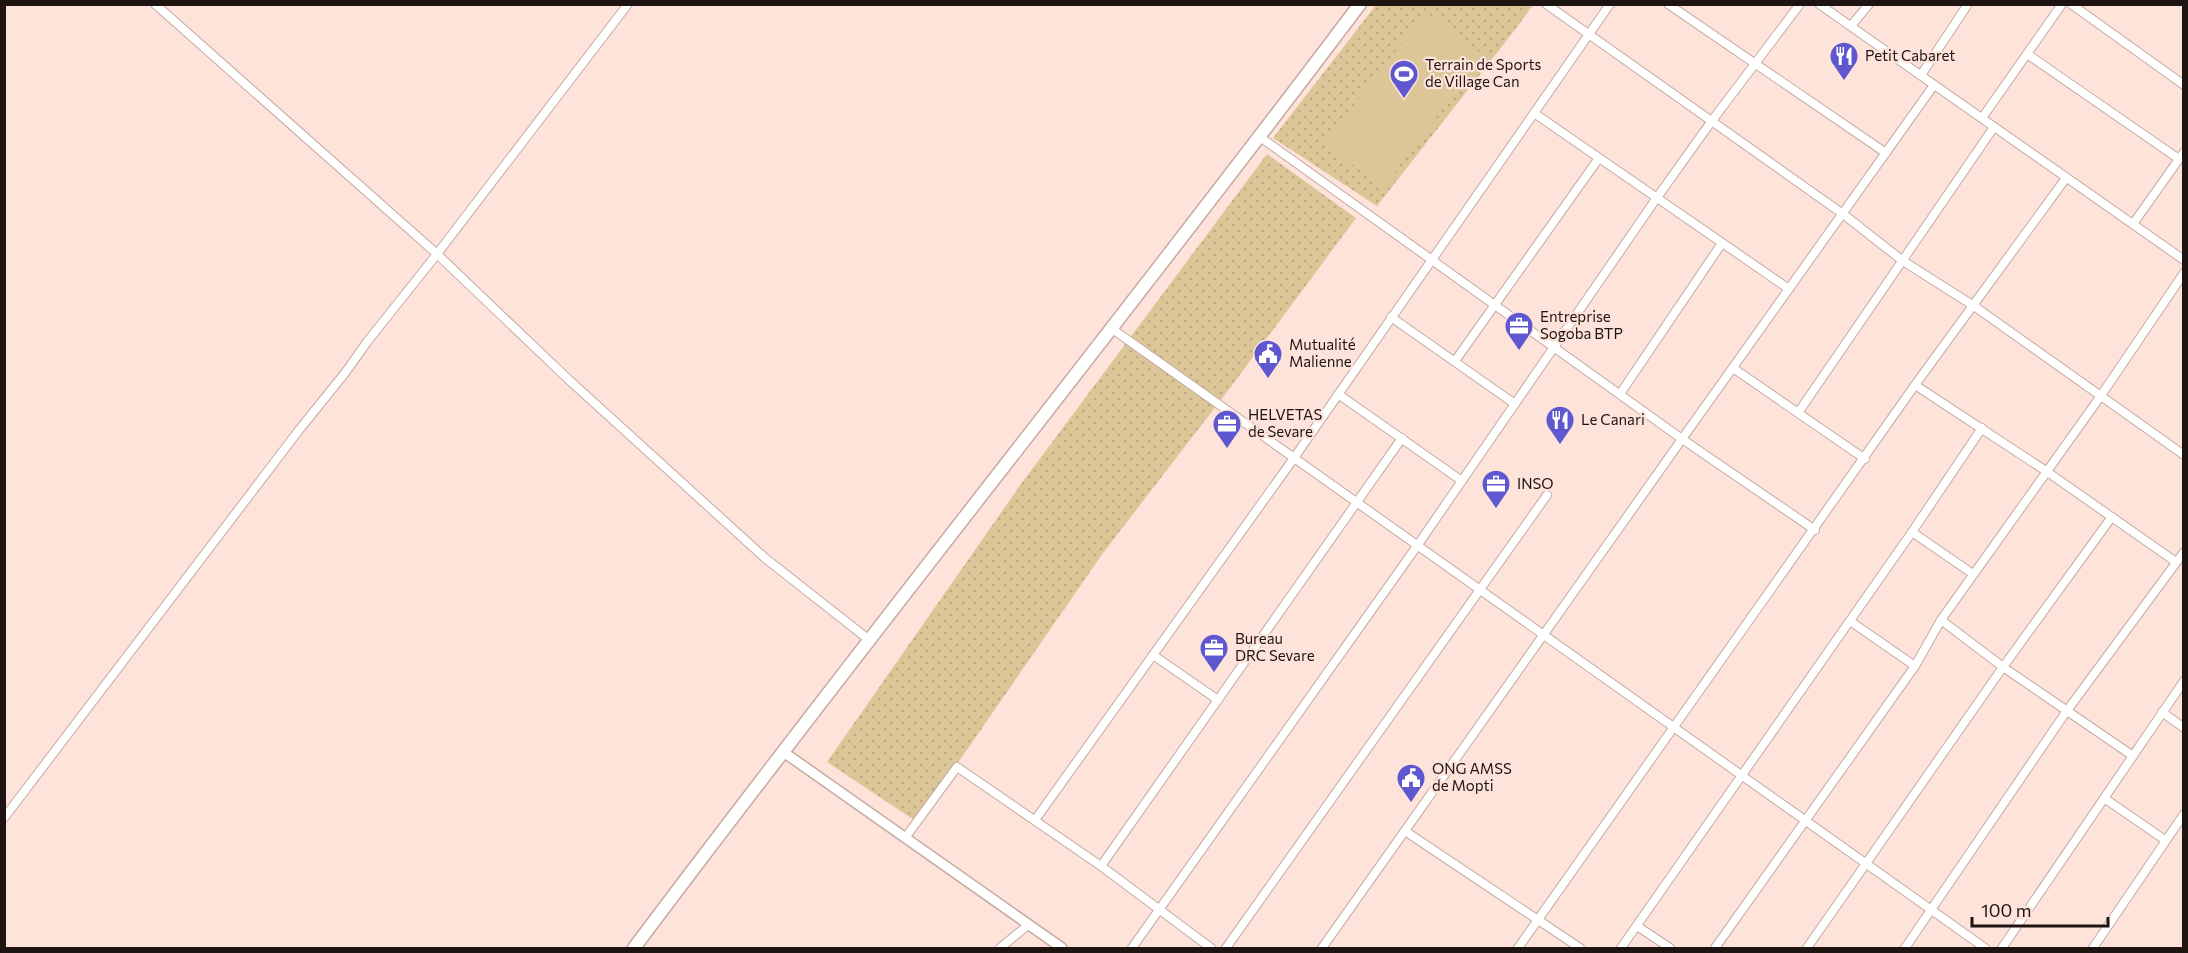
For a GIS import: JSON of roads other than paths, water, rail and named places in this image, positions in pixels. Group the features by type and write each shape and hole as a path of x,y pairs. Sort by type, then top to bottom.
{"main road":[{"path":"634,948 868,639 1260,137 1360,4"}],"street":[{"path":"155,4 437,254 517,332 756,550 868,639"},
{"path":"4,818 299,430 628,4"},
{"path":"1546,4 1843,214 1903,261 1974,306 2100,398 2184,455"},
{"path":"1035,820 1294,458 1610,4"},
{"path":"1668,4 1886,153"},
{"path":"1132,948 1158,908 1417,546 1656,199 1800,4"},
{"path":"1819,4 2184,260"},
{"path":"1851,26 1869,4"},
{"path":"1921,75 1968,4"},
{"path":"1982,118 2062,4"},
{"path":"2071,4 2184,85"},
{"path":"2027,54 2181,155 2133,224"},
{"path":"1322,948 1934,85"},
{"path":"1534,113 1789,289"},
{"path":"1798,413 1994,127"},
{"path":"1260,137 1496,303 1682,439 1815,530"},
{"path":"1455,361 1599,158"},
{"path":"1518,948 1916,385 2066,178"},
{"path":"1620,394 1722,243"},
{"path":"1715,948 1916,666 1941,620 2100,398 2184,273"},
{"path":"1391,317 1515,404"},
{"path":"1111,328 1985,948"},
{"path":"1733,368 1865,459"},
{"path":"1916,385 2046,471 2176,562"},
{"path":"1338,394 1462,480"},
{"path":"1621,948 1912,532 1982,428"},
{"path":"1101,866 1402,438"},
{"path":"1226,948 1547,495"},
{"path":"1807,948 2003,667 2111,518"},
{"path":"1912,532 1973,574"},
{"path":"1905,948 2066,711 2184,552"},
{"path":"1941,620 2003,667 2133,756"},
{"path":"1850,621 1916,666"},
{"path":"1153,655 1218,700"},
{"path":"2002,948 2184,681"},
{"path":"2162,712 2184,728"},
{"path":"782,751 1062,948"},
{"path":"905,838 957,767 1101,866 1211,948"},
{"path":"2104,798 2165,840"},
{"path":"2092,948 2184,814"},
{"path":"1405,831 1580,948"},
{"path":"1000,948 1028,925"},
{"path":"1637,926 1670,948"}],"place":[{"name":"Petit Cabaret","path":"1844,82"},
{"name":"Terrain de Sports de Village Can","path":"1404,100"},
{"name":"Entreprise Sogoba BTP","path":"1519,352"},
{"name":"Mutualité Malienne","path":"1268,380"},
{"name":"Le Canari","path":"1560,446"},
{"name":"HELVETAS de Sevare","path":"1227,450"},
{"name":"INSO","path":"1496,510"},
{"name":"Bureau DRC Sevare","path":"1214,674"},
{"name":"ONG AMSS de Mopti","path":"1411,804"}]}
